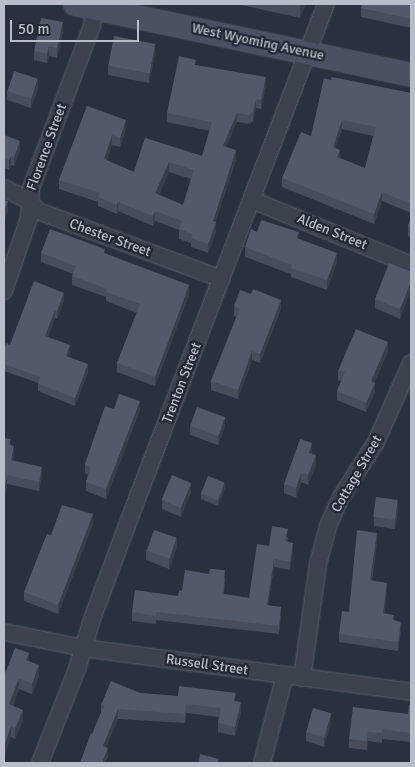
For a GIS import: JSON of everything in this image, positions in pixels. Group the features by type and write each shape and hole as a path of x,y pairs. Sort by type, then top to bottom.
{"main road":[{"name":"West Wyoming Avenue","path":"88,5 411,75"}],"street":[{"name":"Trenton Street","path":"40,763 128,521 326,4"},
{"name":"Florence Street","path":"4,291 29,218 30,188 92,26 88,5"},
{"name":"Chester Street","path":"4,188 29,201 38,211 222,279"},
{"name":"Alden Street","path":"252,200 411,265"},
{"name":"Cottage Street","path":"302,678 318,564 328,526 344,493 376,442 411,364"},
{"name":"Russell Street","path":"4,632 83,648 411,692"},
{"path":"262,763 285,675"}],"building":[{"path":"362,4 411,4 411,19 361,8"},
{"path":"41,18 63,22 57,48 49,46 47,54 34,51"},
{"path":"114,36 155,44 150,73 108,65"},
{"path":"179,56 196,60 195,65 266,77 261,100 256,99 253,113 251,112 250,115 237,113 223,146 236,150 213,221 216,222 208,244 191,238 192,234 179,229 182,221 155,211 153,216 118,202 117,205 98,197 100,193 59,180 87,106 126,120 120,138 112,135 104,159 134,172 145,138 202,156 212,122 167,113","holes":["169,162 194,170 183,205 155,193"]},
{"path":"14,71 38,79 31,99 8,91"},
{"path":"332,77 411,93 411,204 382,192 374,214 282,178 301,132 311,136 324,78 331,80","holes":["342,120 376,127 365,168 337,157 340,150 333,147"]},
{"path":"4,135 20,141 14,157 11,156 9,160 4,159"},
{"path":"4,200 8,201 4,212"},
{"path":"261,220 299,232 297,238 337,253 327,280 291,268 292,265 245,247 251,229 257,232"},
{"path":"50,229 105,249 104,253 189,285 155,377 117,363 140,304 106,292 107,289 72,276 76,266 41,253"},
{"path":"389,263 411,272 411,282 400,309 375,299"},
{"path":"34,281 64,293 45,336 70,345 66,356 88,364 75,398 38,384 40,377 4,364 6,343 10,345"},
{"path":"253,289 281,300 260,354 252,351 238,390 211,381 240,309 234,306 240,290 251,294"},
{"path":"356,329 388,342 371,381 375,383 366,403 337,391 345,372 338,371"},
{"path":"119,394 140,401 106,489 86,482 91,467 85,464 105,406 114,409"},
{"path":"197,407 225,417 218,436 190,426"},
{"path":"4,438 11,439 9,445 14,446 11,460 42,467 39,482 7,475 4,494"},
{"path":"300,439 312,443 309,453 316,455 308,475 301,473 296,488 284,484"},
{"path":"172,475 191,483 181,508 161,500"},
{"path":"208,476 225,483 218,500 201,494"},
{"path":"376,497 398,500 395,520 373,517"},
{"path":"62,505 93,514 58,605 24,592 47,534 51,535"},
{"path":"272,526 288,529 285,541 293,543 290,562 274,559 267,605 281,607 279,626 156,612 156,616 132,612 135,590 178,596 179,590 182,591 185,570 209,574 210,569 225,570 223,594 249,598 257,544 269,546"},
{"path":"154,530 177,538 170,559 147,551"},
{"path":"357,530 377,533 370,580 387,583 383,613 394,615 393,620 401,622 398,642 339,634 342,611 349,612"},
{"path":"15,648 29,653 26,660 39,665 32,684 19,678 9,704 23,710 15,728 11,726 4,747 4,676"},
{"path":"111,681 140,693 178,696 179,686 236,693 234,701 241,702 235,727 218,723 221,708 186,704 185,714 118,709 103,746 108,748 102,763 80,763 91,733 104,706 101,705"},
{"path":"409,705 411,705 411,733 382,729 382,733 368,732 367,741 349,739 353,707 408,714"},
{"path":"313,708 331,713 324,737 306,732"},
{"path":"200,754 219,759 217,763 198,763"}]}
